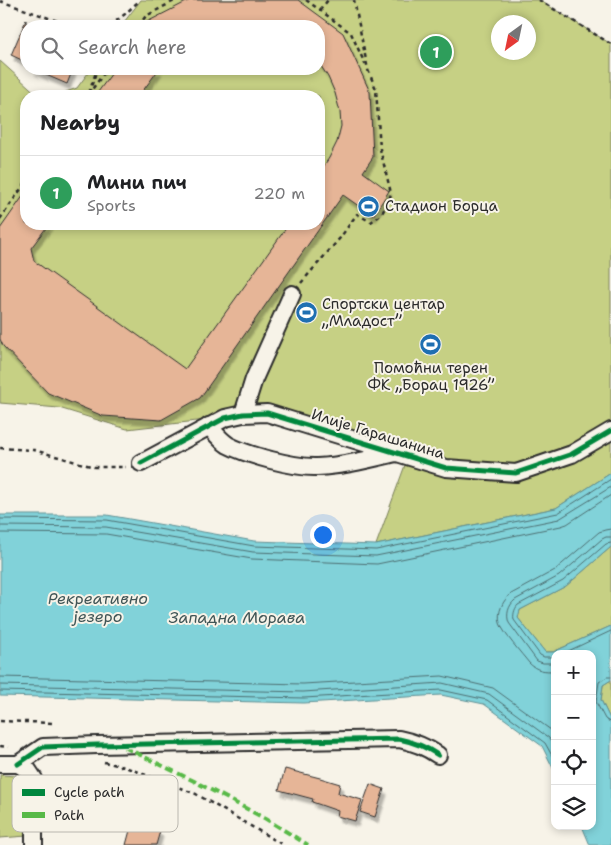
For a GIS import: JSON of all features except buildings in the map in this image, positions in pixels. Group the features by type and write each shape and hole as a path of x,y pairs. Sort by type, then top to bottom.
{"street":[{"path":"243,414 254,379 292,294"},
{"name":"Илије Гарашанина","path":"142,463 225,418 243,414 267,413 446,468 516,473 572,454 611,431"},
{"path":"209,426 228,445 251,454 291,464 314,467 334,466 396,453"},
{"path":"18,764 44,747 97,745 399,739 413,741 427,747 438,755"},
{"path":"0,764 18,764 28,770 31,775"},
{"path":"34,832 34,845"}],"path":[{"path":"118,20 140,0"},
{"path":"143,20 146,16 176,0"},
{"path":"292,294 340,238 357,214 371,222 381,215 391,193 380,149 376,88 352,32 306,0"},
{"path":"320,10 328,0"},
{"path":"354,0 368,70"},
{"path":"539,0 611,44"},
{"path":"0,1 55,20"},
{"path":"90,90 95,75"},
{"path":"92,90 103,75"},
{"path":"0,219 20,191"},
{"path":"0,448 34,450 94,467 124,468 142,463"},
{"path":"0,721 54,724"},
{"path":"98,760 146,775"},
{"path":"178,787 196,794 283,845"}],"green space":[{"name":"Спортски центар „Младост”","path":"141,0 539,0 611,44 611,473 556,508 376,545 408,457 267,413 127,429 59,408 0,403 0,61 32,90 20,90 20,230 325,230 325,90 72,90 77,88 87,75 325,75 325,20 126,20"},
{"path":"611,547 611,626 557,650 545,652 518,618 520,610 566,586"},
{"path":"611,680 611,721 601,700 603,685"},
{"path":"0,775 12,776 12,832 27,832 27,836 0,838"}],"water":[{"name":"Рекреативно језеро","path":"611,473 611,547 566,586 520,610 518,618 545,652 551,652 551,764 542,746 484,704 441,695 304,703 0,696 0,515 107,515 254,541 376,545 556,508"},
{"name":"Рекреативно језеро","path":"611,626 611,680 603,685 601,700 611,721 611,845 590,845 584,830 596,830 596,650 557,650"}],"marked path":[{"path":"124,747 266,819 308,845"}],"cycle path":[{"path":"141,463 225,418 243,414 267,413 446,468 516,473 572,454 611,431"},
{"path":"18,764 43,747 97,745 399,739 429,749 438,755"}],"place":[{"name":"Мини пич","path":"436,52"},
{"name":"Стадион Борца","path":"369,206"},
{"name":"Спортски центар „Младост”","path":"306,313"},
{"name":"Помоћни терен ФК „Борац 1926”","path":"431,345"}],"water label":[{"name":"Западна Морава","path":"237,617"}]}
